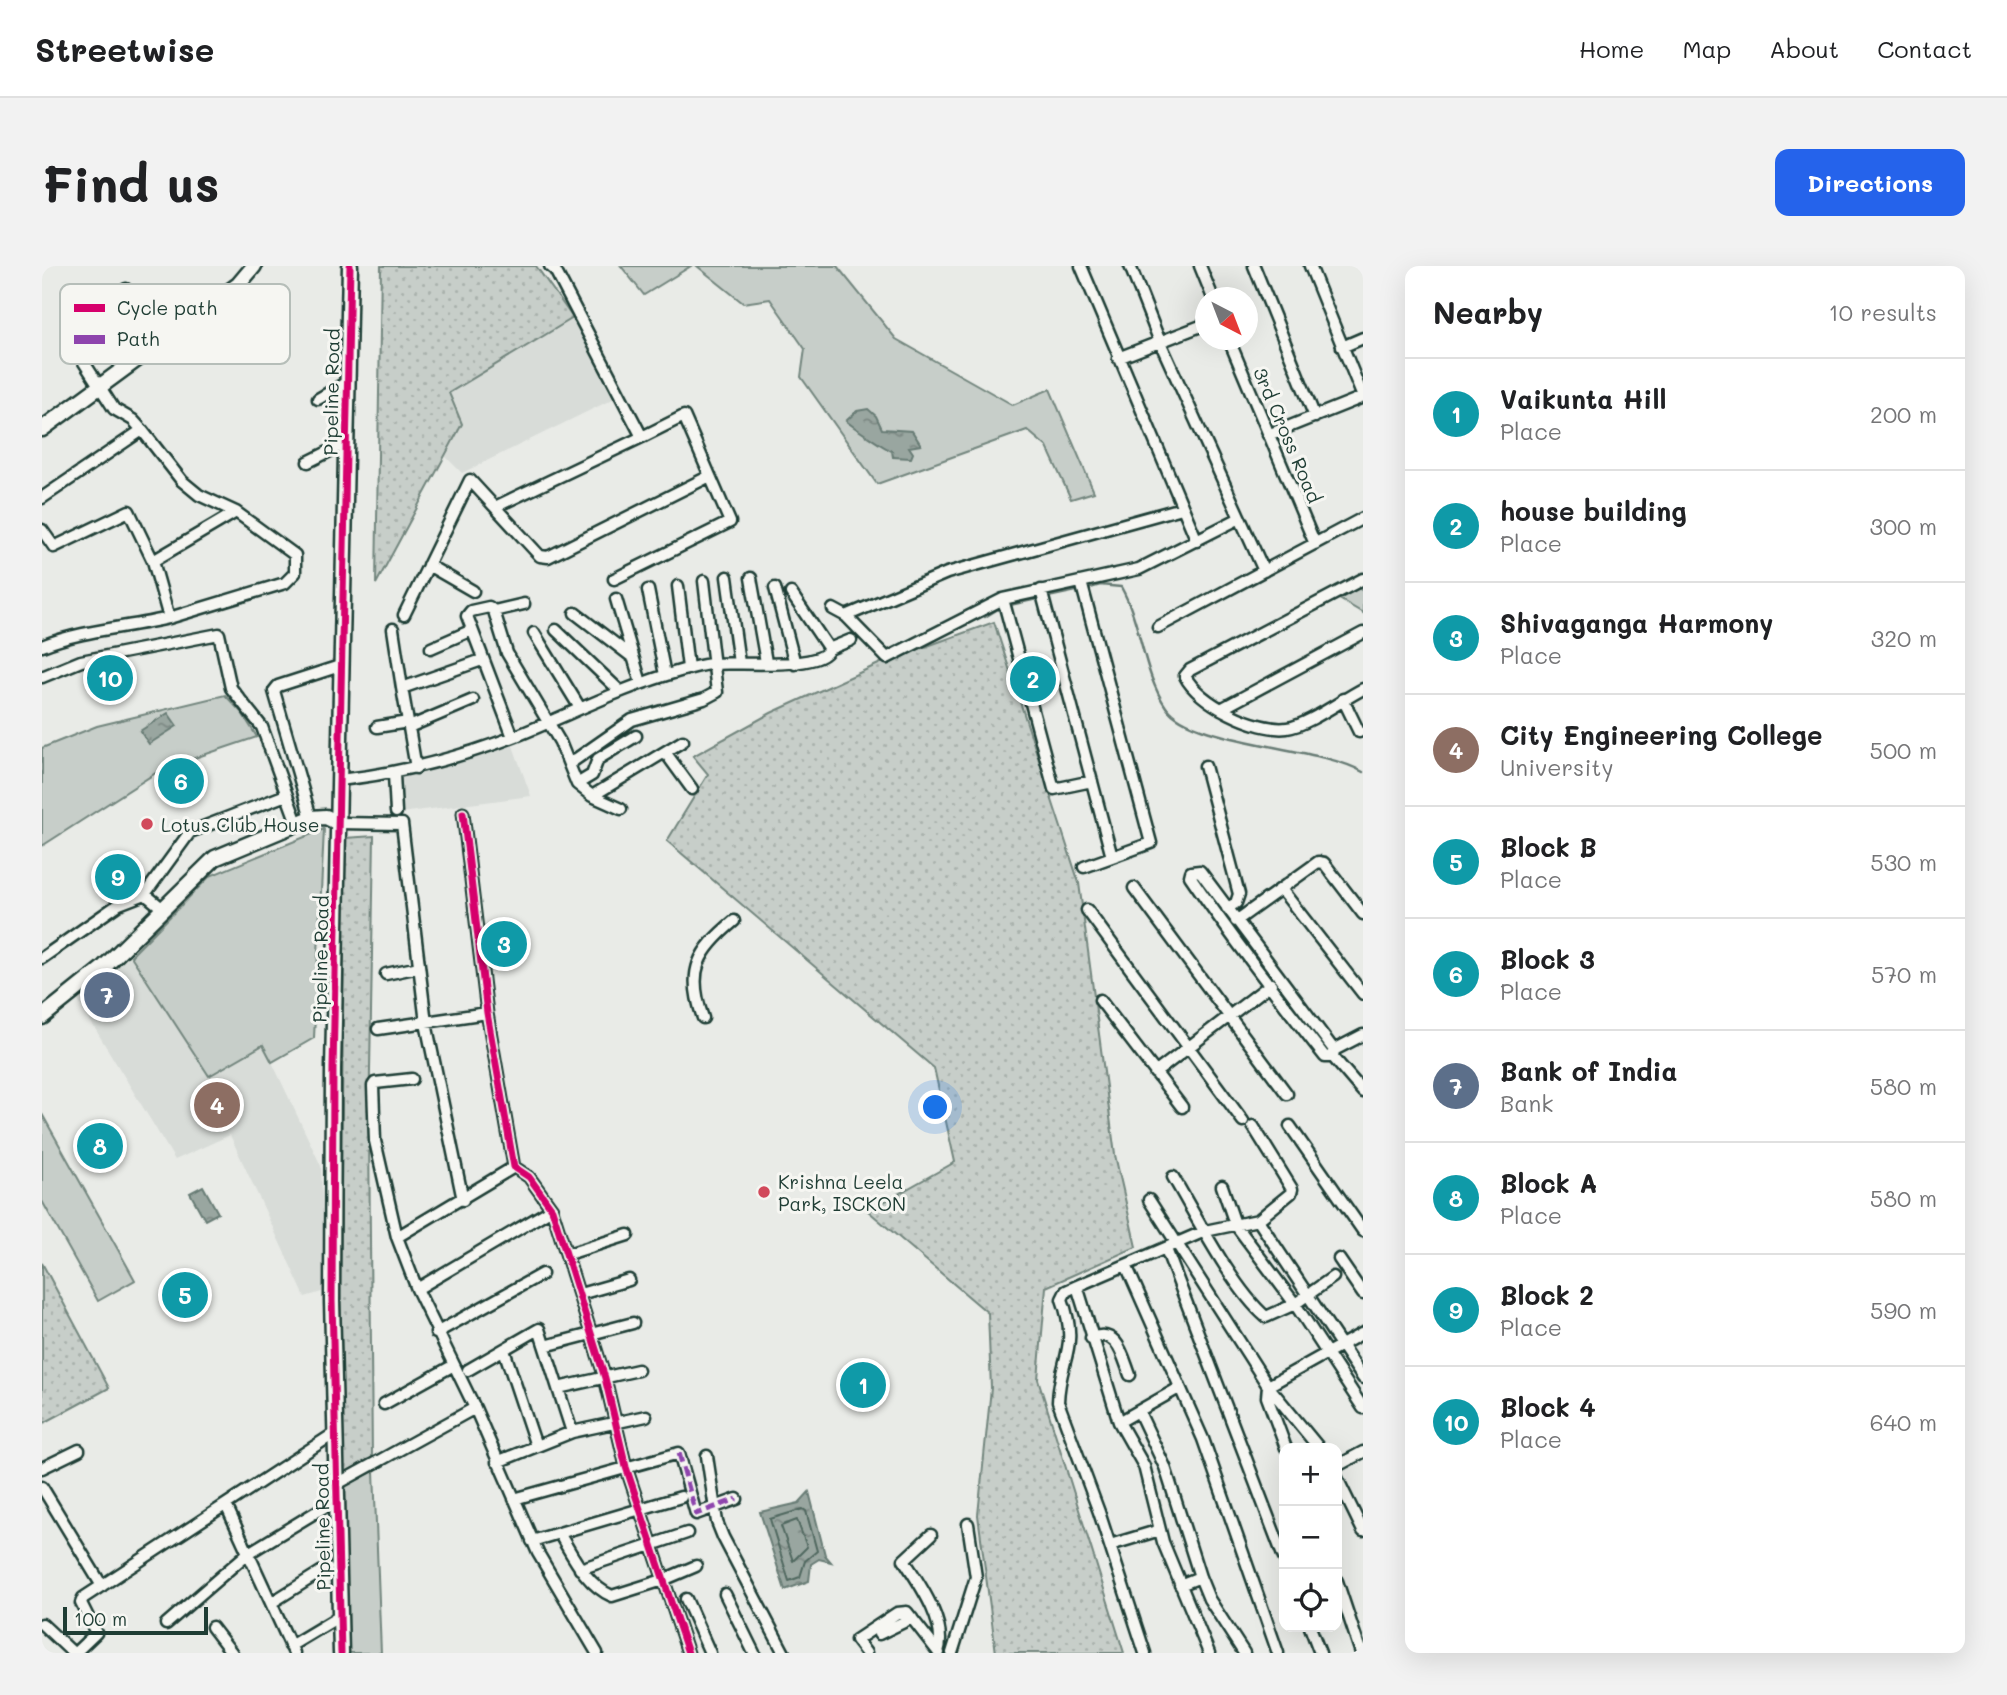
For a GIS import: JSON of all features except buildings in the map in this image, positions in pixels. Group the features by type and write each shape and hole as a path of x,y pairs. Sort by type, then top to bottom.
{"street":[{"path":"238,284 254,266"},
{"name":"Pipeline Road","path":"341,1653 335,1433 333,1069 350,266"},
{"path":"1081,266 1197,541"},
{"path":"1130,266 1160,342 1264,571"},
{"path":"1200,266 1209,287"},
{"path":"1254,266 1315,417"},
{"path":"1268,435 1363,397 1310,266"},
{"path":"553,267 642,437"},
{"path":"1118,358 1195,328"},
{"path":"1342,347 1363,338"},
{"name":"3rd Cross Road","path":"1234,350 1315,544"},
{"path":"42,646 78,633 137,626 169,618 285,583 295,573 297,560 292,551 236,512 199,495 182,481 133,420 114,409 85,364"},
{"path":"42,429 131,364"},
{"path":"318,399 347,382"},
{"path":"495,506 684,416 730,522 614,579"},
{"path":"42,498 142,430"},
{"path":"308,463 346,443"},
{"path":"404,615 470,480 540,556 548,557 710,476"},
{"path":"846,616 947,573 1182,508"},
{"path":"42,530 54,547 129,512 153,561 169,618"},
{"path":"153,561 236,512"},
{"path":"833,610 846,616 887,658 1003,599 1139,569 1240,518"},
{"path":"1158,627 1363,518"},
{"path":"428,565 473,591"},
{"path":"727,577 738,663"},
{"path":"751,578 766,662"},
{"path":"1363,579 1186,673 1192,688 1221,709 1270,726 1288,728 1363,689"},
{"path":"569,764 632,720 704,699 717,692 704,581"},
{"path":"1081,582 1150,843 1084,867"},
{"path":"678,586 688,668"},
{"path":"775,588 795,664"},
{"path":"648,590 666,675"},
{"path":"1041,590 1112,857"},
{"path":"791,593 829,649"},
{"path":"615,599 641,683"},
{"path":"1003,599 1054,789 1092,781"},
{"path":"494,611 524,604"},
{"path":"513,737 482,660 467,615 471,611 489,607 494,611 506,653 561,742 577,784 592,796 621,809"},
{"path":"575,613 632,657"},
{"path":"393,629 416,768"},
{"path":"431,649 472,630"},
{"path":"556,630 620,691"},
{"path":"534,633 580,708"},
{"path":"42,677 81,660 219,634 231,688 262,727 286,795 304,820"},
{"path":"1221,709 1363,634"},
{"path":"340,780 394,774 513,737 620,691 688,668 712,663 795,664 822,657 829,649 851,640"},
{"path":"402,688 482,660"},
{"path":"304,820 274,691 278,686 343,665"},
{"path":"1343,699 1359,732"},
{"path":"377,727 409,724 472,701"},
{"path":"577,784 592,775 598,759 636,737"},
{"path":"592,796 683,741"},
{"path":"665,751 692,789"},
{"path":"1205,766 1239,894 1236,903 1227,908"},
{"path":"394,774 396,812"},
{"path":"42,958 120,904 145,894 190,832 286,795"},
{"path":"463,813 487,1013 514,1167 530,1177 552,1209 605,1378 639,1510 688,1653"},
{"path":"42,1017 102,969 215,858 304,820 326,817 338,823 402,824 426,1023 463,1200"},
{"path":"1236,922 1318,862 1324,863 1363,914"},
{"path":"1363,1035 1334,1054 1325,1057 1208,904 1190,876 1191,872 1200,871 1236,922 1279,978 1334,1054 1363,1092"},
{"path":"1134,888 1287,1094"},
{"path":"1282,889 1363,994"},
{"path":"145,894 163,909"},
{"path":"1087,910 1248,1123 1292,1189 1291,1193 1258,1220 1205,1231 1066,1290 1062,1299 1071,1332 1058,1402 1110,1545 1144,1653"},
{"path":"704,1018 696,999 695,980 701,953 734,921"},
{"path":"386,974 419,967"},
{"path":"1155,1073 1279,978"},
{"path":"1100,1000 1182,1107"},
{"path":"378,1029 487,1013"},
{"path":"412,1079 375,1083 373,1086 374,1141 397,1237 436,1333 475,1408 532,1541 597,1653"},
{"path":"1290,1126 1363,1231"},
{"path":"397,1237 463,1200 514,1167"},
{"path":"1173,1177 1256,1310 1268,1317 1294,1304 1333,1277"},
{"path":"1222,1186 1235,1224 1294,1304 1363,1408"},
{"path":"1149,1200 1268,1386 1315,1443"},
{"path":"417,1289 552,1209"},
{"path":"1258,1220 1363,1378"},
{"path":"568,1254 628,1235"},
{"path":"1166,1249 1279,1545"},
{"path":"1339,1259 1363,1294"},
{"path":"1126,1265 1203,1439 1278,1653"},
{"path":"436,1333 542,1274"},
{"path":"580,1294 629,1280"},
{"path":"1077,1286 1119,1422 1144,1466 1160,1530 1209,1653"},
{"path":"545,1346 633,1323"},
{"path":"468,1370 539,1329 572,1432"},
{"path":"1268,1386 1363,1333"},
{"path":"1091,1338 1102,1334 1111,1335 1116,1340 1130,1375"},
{"path":"504,1350 536,1446"},
{"path":"384,1404 454,1365"},
{"path":"558,1388 638,1370"},
{"path":"1268,1386 1267,1397 1284,1443"},
{"path":"1119,1422 1180,1388"},
{"path":"337,1484 475,1408"},
{"path":"1139,1412 1165,1467 1209,1599 1244,1653"},
{"path":"497,1462 572,1432 646,1416"},
{"path":"42,1624 74,1653 96,1633 81,1600 335,1433"},
{"path":"42,1468 79,1450"},
{"path":"1342,1463 1363,1452"},
{"path":"513,1499 680,1453 696,1514 737,1499"},
{"path":"706,1456 723,1537 785,1653"},
{"path":"42,1487 103,1586"},
{"path":"1342,1488 1363,1531"},
{"path":"532,1541 681,1497"},
{"path":"226,1505 292,1650 340,1616"},
{"path":"166,1623 247,1554 326,1506"},
{"path":"952,1653 976,1577 968,1524"},
{"path":"1110,1545 1160,1530"},
{"path":"559,1533 580,1569 604,1592 612,1596 696,1566"},
{"path":"580,1569 688,1533"},
{"path":"931,1535 904,1560 939,1627 942,1642 938,1652"},
{"path":"271,1603 327,1568"},
{"path":"1180,1585 1200,1577"},
{"path":"725,1594 754,1653"},
{"path":"1342,1596 1361,1653"},
{"path":"686,1599 710,1653"},
{"path":"866,1653 856,1640 897,1613 907,1612 938,1652"},
{"path":"879,1634 912,1618"},
{"path":"212,1627 232,1653"},
{"path":"1312,1632 1321,1653"}],"shaded area":[{"path":"381,266 536,266 573,318 449,393 462,424 376,584"},
{"path":"621,266 691,266 644,295"},
{"path":"697,266 837,266 896,339 1013,405 1050,389 1094,492 1071,499 1047,447 1027,430 877,484 801,377 805,349 770,299 743,303"},
{"path":"573,318 613,399 462,473 445,456 462,424 449,394"},
{"path":"1356,587 1363,591 1363,613 1336,597"},
{"path":"994,622 1079,883 1115,1155 1136,1247 1046,1287 1038,1379 1124,1653 996,1653 978,1515 991,1388 988,1313 868,1211 955,1162 934,1068 667,841 708,774 693,756 771,713 883,662"},
{"path":"225,695 242,713 257,737 162,769 42,846 42,748 97,726"},
{"path":"513,746 531,796 400,813 393,775"},
{"path":"324,829 314,1038 272,1062 263,1045 209,1076 131,956 210,876"},
{"path":"374,836 369,1128 372,1458 344,1473 340,1283 345,838"},
{"path":"131,956 209,1075 264,1045 321,1166 325,1291 305,1297 230,1135 175,1160 77,999"},
{"path":"42,1114 135,1280 98,1301 42,1201"},
{"path":"42,1263 109,1388 42,1424"},
{"path":"374,1471 381,1653 347,1653 345,1486"}],"water":[{"path":"868,409 876,416 882,429 912,431 921,445 909,447 913,453 911,458 893,457 892,451 846,421 857,411"},
{"path":"168,713 177,726 149,744 140,731"},
{"path":"203,1186 218,1213 205,1220 190,1193"},
{"path":"809,1492 825,1555 831,1562 819,1559 811,1564 809,1581 785,1590 760,1512 799,1503"}],"waterway":[{"path":"1087,589 1100,585 1121,587 1134,616 1158,693 1166,707 1180,719 1228,737 1317,756 1363,772"},
{"path":"1048,597 1076,591"},
{"path":"1010,605 1037,599"},
{"path":"985,617 998,609"}],"marked path":[{"path":"679,1453 696,1514 737,1499"}],"cycle path":[{"path":"341,1653 332,1301 333,1069 350,266"},
{"path":"463,813 487,1013 514,1167 529,1177 552,1209 605,1378 626,1467 688,1653"}],"place":[{"name":"Block 4","path":"110,678"},
{"name":"house building","path":"1033,679"},
{"name":"Block 3","path":"181,781"},
{"name":"Lotus Club House","path":"147,824"},
{"name":"Block 2","path":"118,877"},
{"name":"Shivaganga Harmony","path":"504,944"},
{"name":"Bank of India","path":"107,995"},
{"name":"City Engineering College","path":"217,1105"},
{"name":"Block A","path":"100,1146"},
{"name":"Krishna Leela Park, ISCKON","path":"764,1192"},
{"name":"Block B","path":"185,1295"},
{"name":"Vaikunta Hill","path":"863,1385"}]}
